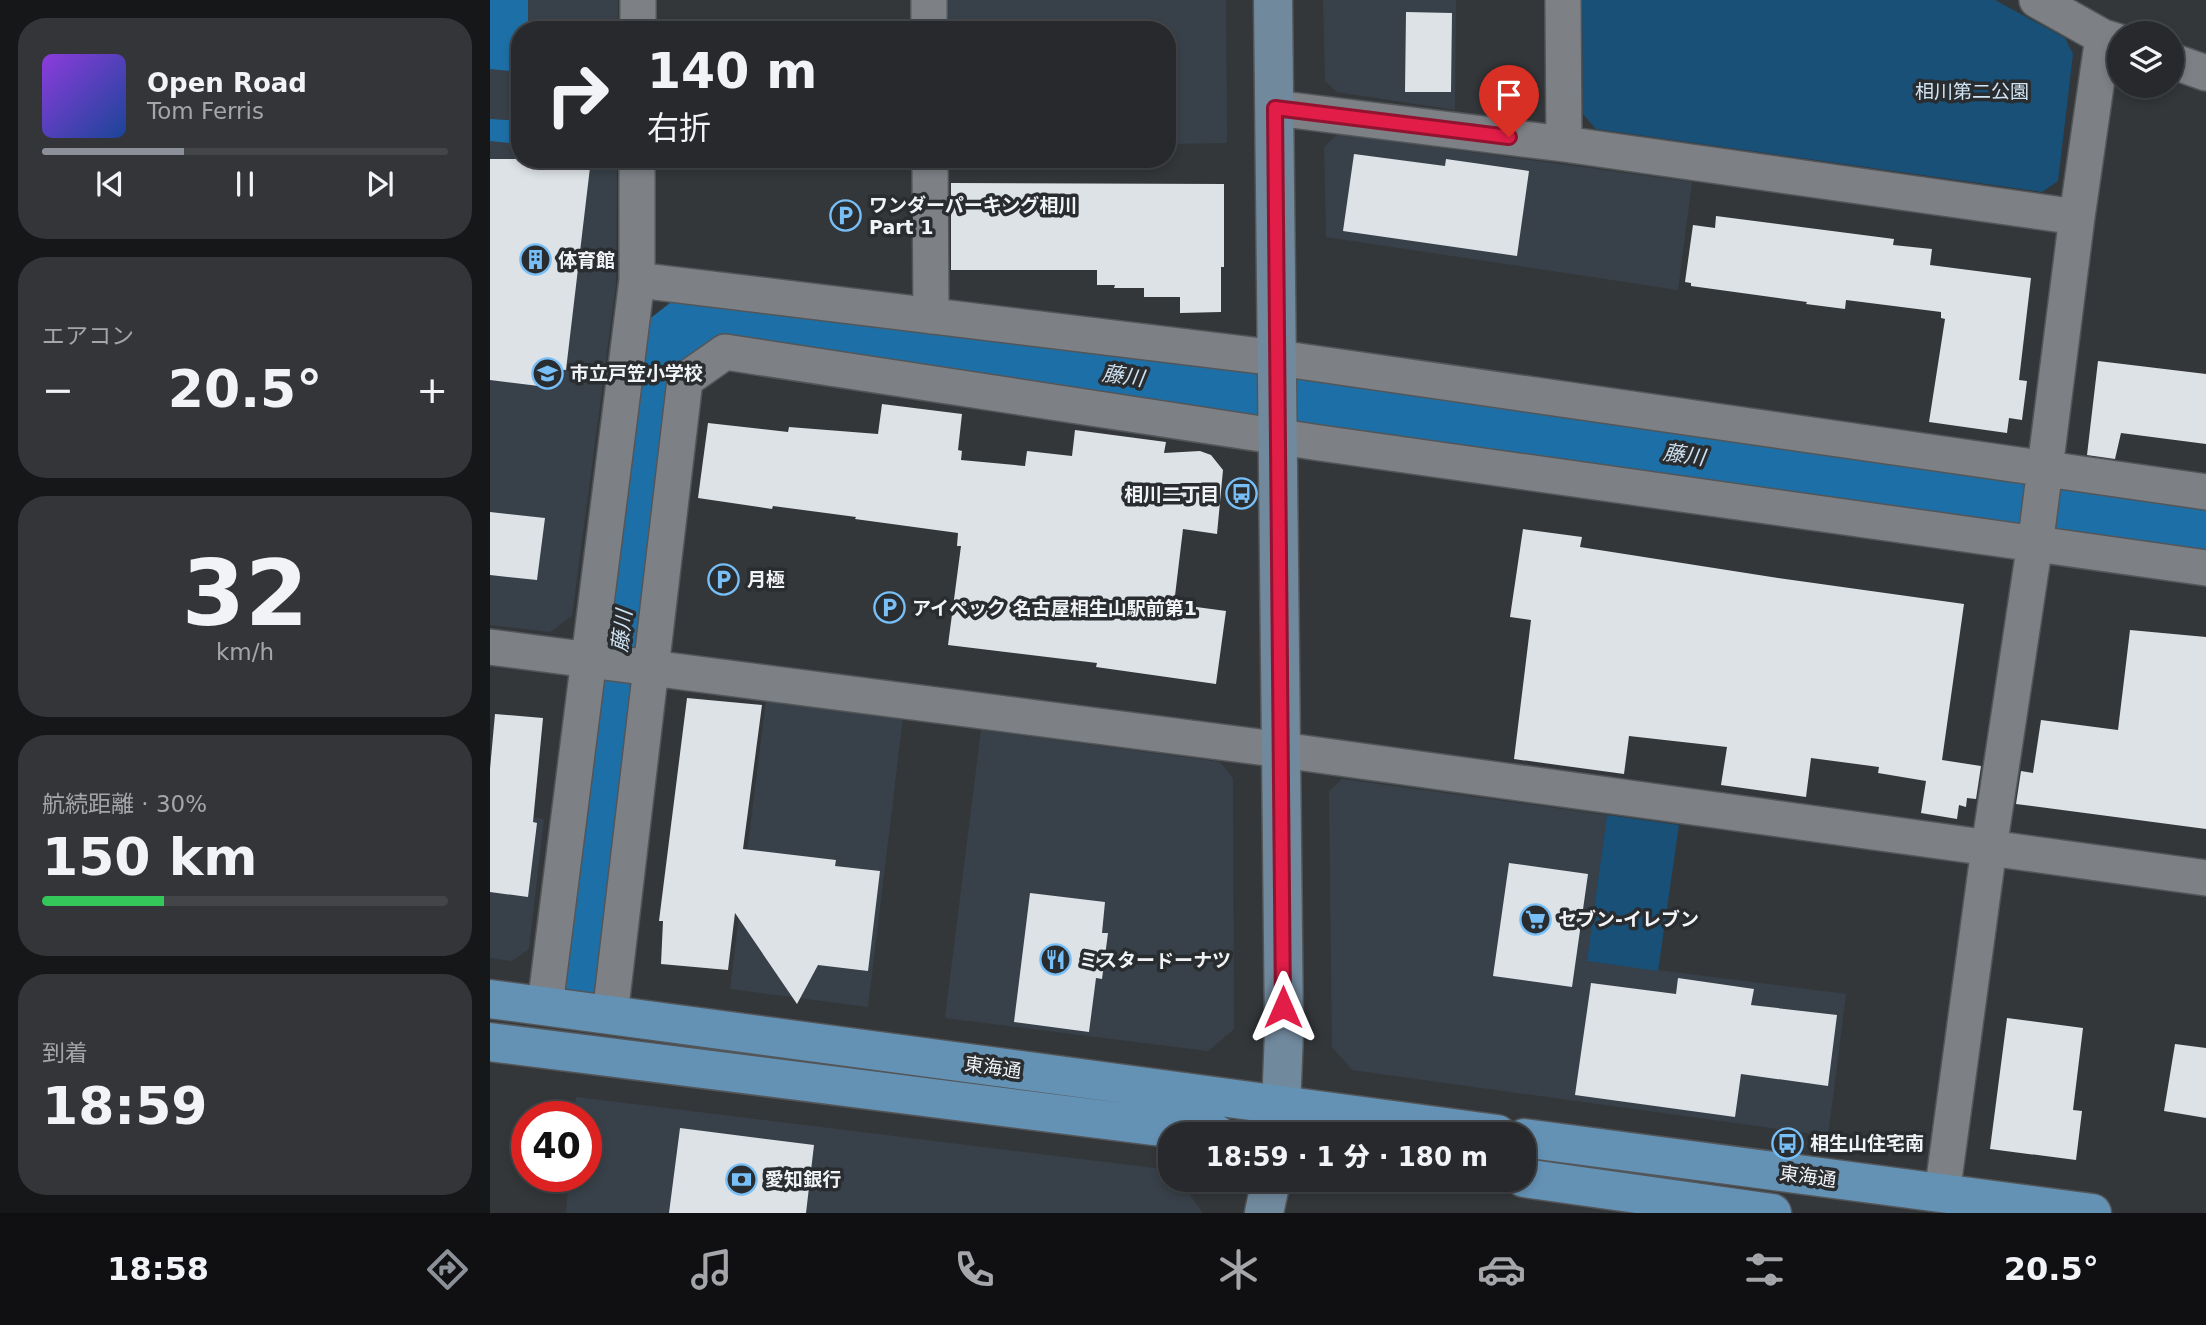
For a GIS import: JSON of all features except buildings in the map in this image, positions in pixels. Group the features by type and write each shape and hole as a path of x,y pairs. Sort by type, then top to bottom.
{"main road":[{"name":"東海通","path":"490,999 610,1015 1281,1120 1312,1122"},
{"name":"東海通","path":"490,1041 1158,1127"},
{"name":"東海通","path":"1536,1140 2092,1213"},
{"path":"1536,1180 1772,1213"}],"street":[{"path":"638,0 638,21"},
{"path":"929,0 929,21"},
{"path":"1273,0 1282,750 1281,1120"},
{"path":"1563,0 1564,144"},
{"path":"2037,0 2107,37"},
{"path":"1942,1194 1989,848 2036,534 2077,217 2107,60"},
{"path":"2184,65 2206,73"},
{"path":"1275,108 1564,144 2077,217"},
{"path":"610,1015 618,663 637,280 637,168"},
{"path":"930,168 931,316"},
{"path":"637,280 931,316 2043,478 2206,492"},
{"path":"545,1006 618,663 684,380 725,352 1278,426 2036,534 2206,568"},
{"path":"490,647 1282,750 2206,878"},
{"path":"1264,1213 1268,1192"}],"shaded area":[{"name":"市立戸笠小学校","path":"490,0 618,0 618,21 511,21 511,168 617,168 616,284 572,616 550,632 490,625"},
{"path":"490,0 528,0 528,21 511,21 511,71 490,69"},
{"path":"947,0 1226,0 1227,143 1176,144 1176,21 947,21"},
{"path":"1323,0 1456,0 1455,110 1337,92 1325,81"},
{"path":"490,119 511,120 511,143 490,141"},
{"path":"1338,134 1692,182 1678,290 1326,237 1324,147"},
{"path":"766,700 903,718 868,1007 730,989"},
{"path":"981,730 1220,762 1233,778 1234,1029 1208,1051 945,1018"},
{"path":"1342,779 1607,815 1587,961 1846,994 1828,1136 1352,1070 1332,1047 1329,791"},
{"path":"490,813 544,819 529,949 512,961 490,958"},
{"path":"576,1097 1158,1168 1158,1192 1188,1192 1203,1213 566,1213 568,1192 602,1192 602,1101 576,1101"}],"green space":[{"name":"相川第二公園","path":"1582,0 1995,0 2065,38 2073,54 2058,181 2042,192 1596,129 1583,114"},
{"path":"1607,815 1679,825 1658,971 1587,961"}],"waterway":[{"name":"藤川","path":"579,966 656,363 713,318 1205,385 2206,529"}],"place":[{"name":"ワンダーパーキング相川 Part 1","path":"846,216"},
{"name":"体育館","path":"535,260"},
{"name":"市立戸笠小学校","path":"547,373"},
{"name":"相川二丁目","path":"1242,494"},
{"name":"月極","path":"724,579"},
{"name":"アイペック 名古屋相生山駅前第1","path":"889,608"},
{"name":"セブン-イレブン","path":"1535,919"},
{"name":"ミスタードーナツ","path":"1056,960"},
{"name":"相生山住宅南","path":"1787,1143"},
{"name":"愛知銀行","path":"742,1179"}],"route":[{"path":"1283,1007 1275,108 1509,137"}]}
